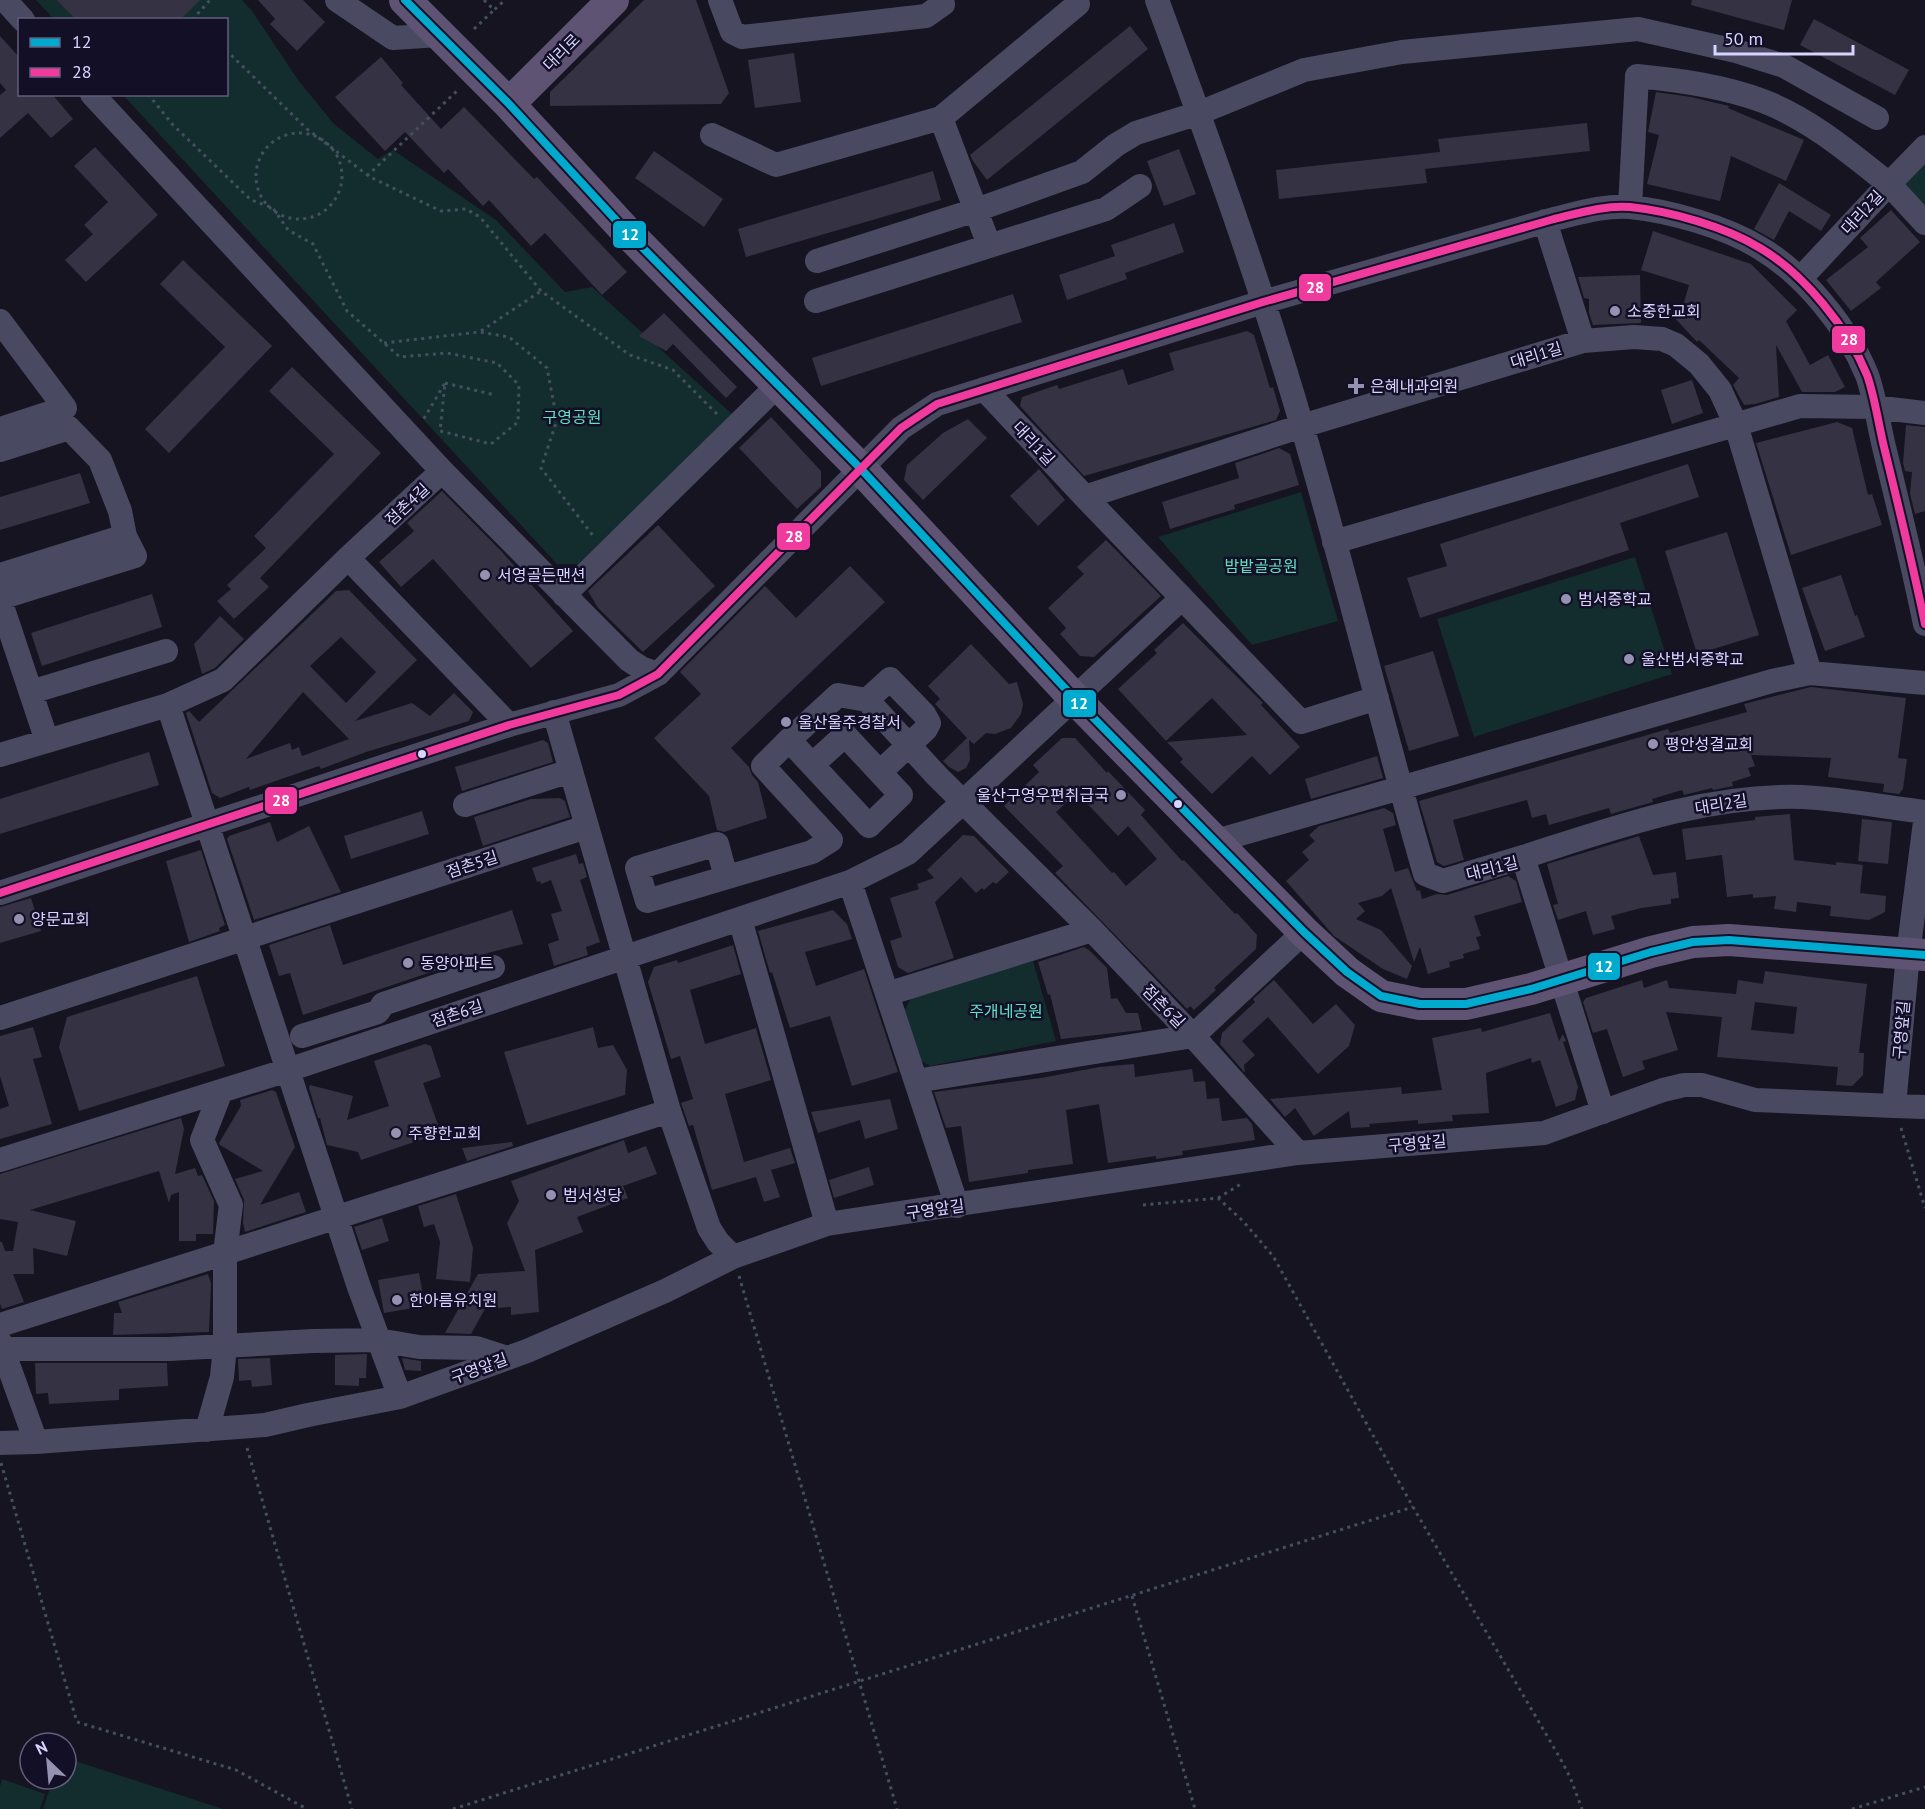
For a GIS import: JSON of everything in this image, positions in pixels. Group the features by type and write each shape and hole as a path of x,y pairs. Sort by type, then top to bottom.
{"main road":[{"path":"405,0 509,104 626,231 861,469 1074,698 1304,932 1347,972 1381,996 1420,1004 1466,1004 1693,942 1728,940 1917,954"},
{"name":"대리로","path":"509,104 613,0"}],"street":[{"path":"5,0 21,18"},
{"path":"337,0 393,38 440,35"},
{"path":"720,0 732,32 742,37 926,16 943,4 942,0"},
{"name":"대리1길","path":"1157,0 1199,113 1302,426 1425,874 1443,881 1523,857 1603,1112"},
{"path":"712,135 776,165 941,118 1078,4"},
{"path":"817,261 1082,172 1116,145 1136,133 1199,113 1304,70 1402,52 1638,29 1736,51 1784,66 1877,118"},
{"path":"1630,207 1637,76 1718,88 1763,102 1807,124 1849,152 1889,184 1925,147"},
{"name":"점촌4길","path":"0,755 168,705 223,680 348,558 442,471 94,96"},
{"path":"941,118 989,245"},
{"name":"대리2길","path":"1800,279 1889,184 1925,223"},
{"path":"816,301 1106,209 1140,186"},
{"path":"0,893 509,725 620,694 658,674 901,428 937,404 1263,302 1545,221 1600,208 1630,207 1684,216 1724,231 1760,247 1787,267 1824,304 1848,338 1867,376 1874,407 1916,544 1925,624"},
{"path":"1545,221 1583,341"},
{"path":"0,321 67,418 100,460 120,511 125,536 135,556 1,604 47,741"},
{"name":"대리1길","path":"1085,497 1302,426 1583,341 1634,337 1662,339 1676,345 1699,364 1720,390 1736,425"},
{"path":"564,596 778,386"},
{"name":"대리1길","path":"984,389 1301,722 1377,698"},
{"path":"1334,542 1800,406 1874,407 1925,413"},
{"path":"0,429 67,418"},
{"path":"0,450 67,418"},
{"path":"1736,425 1810,673"},
{"path":"442,471 629,660 658,674"},
{"path":"0,575 125,536"},
{"path":"348,558 509,725"},
{"path":"1074,698 1182,598"},
{"path":"31,692 166,651"},
{"path":"1216,841 1727,693 1810,673 1925,683"},
{"path":"867,700 890,679 924,714 929,723 926,729 880,772"},
{"path":"726,877 812,852 831,840 763,766 838,695 867,700 964,802"},
{"name":"점촌6길","path":"0,1161 288,1070 850,882 908,853 1074,698"},
{"path":"168,705 378,1340 400,1398"},
{"path":"554,712 669,1111 709,1228 718,1242 733,1257"},
{"path":"789,740 812,765 869,826 901,795 845,735 812,765"},
{"path":"465,805 570,771"},
{"name":"대리2길","path":"1523,857 1648,818 1732,800 1803,797 1925,812"},
{"name":"점촌6길","path":"964,802 1092,930 1193,1036"},
{"path":"1917,954 1925,822"},
{"name":"점촌5길","path":"0,1018 586,827"},
{"path":"850,882 957,1206"},
{"path":"740,918 827,1224"},
{"path":"887,994 1092,930"},
{"path":"1298,1153 1193,1036 1304,932"},
{"name":"구영앞길","path":"1894,1106 1917,954"},
{"path":"302,1036 378,1012 383,1004 493,967"},
{"path":"378,1012 386,1036"},
{"name":"점촌6길","path":"916,1081 1193,1036"},
{"name":"구영앞길","path":"0,1443 265,1425 400,1398 507,1358 665,1292 733,1257 827,1224 1298,1153 1544,1133 1663,1090 1683,1085 1702,1085 1755,1100 1925,1107"},
{"path":"207,1430 222,1377 225,1346 225,1253 231,1205 202,1140 221,1091"},
{"path":"0,1325 669,1111"},
{"path":"36,1442 1,1346 168,1349 378,1340 419,1347 476,1348 507,1358"}],"path":[{"path":"194,18 210,0"},
{"path":"484,0 494,10"},
{"path":"474,29 504,0"},
{"path":"228,52 315,136 367,176 441,211 466,209 480,217 541,291 630,355 673,370 733,430"},
{"path":"367,176 477,72"},
{"path":"150,96 173,125 251,200 269,207"},
{"path":"315,136 302,133 289,134 276,139 266,148 259,159 256,172 261,197 279,215 288,230 313,244 347,311 400,357 447,353 497,363 519,385 518,422 491,444 440,431 445,382"},
{"path":"279,215 294,219 308,218 320,213 331,204 342,180 341,166 332,148"},
{"path":"479,332 541,291"},
{"path":"384,343 479,332 509,337 547,368 557,420 541,468 607,553"},
{"path":"412,439 445,382"},
{"path":"445,382 495,395"},
{"path":"1894,1106 1925,1208"},
{"path":"1143,1205 1218,1198 1243,1221 1273,1256 1413,1508 1560,1758 1582,1809"},
{"path":"733,1257 897,1809"},
{"path":"241,1427 352,1809"},
{"path":"0,1461 77,1722 236,1770 307,1809"},
{"path":"453,1809 1413,1508"},
{"path":"1132,1596 1195,1809"},
{"path":"1852,1809 1925,1787"}],"green space":[{"name":"구영공원","path":"36,0 242,0 252,11 298,80 334,124 378,159 393,150 496,220 565,292 592,287 734,416 578,564 557,564 124,96 228,96 228,18 53,18"},
{"path":"1925,161 1925,210 1901,186"},
{"name":"밤밭골공원","path":"1301,492 1338,621 1252,645 1158,537"},
{"path":"1635,557 1672,674 1474,737 1437,619"},
{"name":"주개네공원","path":"1033,961 1056,1041 930,1066 914,1057 903,1013 911,998"},
{"path":"78,1762 223,1809 43,1809 49,1791 78,1791"},
{"path":"2,1779 18,1785 18,1791 36,1791 45,1794 40,1809 0,1809"}],"building":[{"path":"57,0 200,0 182,18 74,18"},
{"path":"258,0 303,0 325,22 297,51 270,24 275,19"},
{"path":"644,0 696,0 729,93 721,104 550,106 550,92"},
{"path":"1692,0 1792,0 1784,30 1691,5"},
{"path":"1814,19 1909,70 1895,95 1800,45"},
{"path":"1130,26 1148,49 987,180 970,155"},
{"path":"0,36 18,56 18,96 54,96 73,119 51,138 28,113 0,138 0,95 6,90 0,83"},
{"path":"794,53 801,102 755,108 748,60"},
{"path":"381,57 403,83 401,85 441,129 464,107 534,179 537,177 627,272 602,295 545,233 531,246 489,200 483,206 448,169 444,173 405,132 385,151 335,97"},
{"path":"1656,92 1729,106 1728,108 1804,140 1786,181 1731,156 1720,201 1647,184 1659,135 1648,132"},
{"path":"1587,123 1590,151 1425,169 1427,183 1279,199 1276,170 1440,152 1438,139"},
{"path":"95,147 158,215 86,282 65,260 93,234 84,225 108,202 74,166"},
{"path":"1179,149 1196,194 1164,206 1147,161"},
{"path":"654,151 723,199 704,227 635,178"},
{"path":"933,171 941,200 746,257 738,229"},
{"path":"1779,183 1831,215 1821,231 1789,211 1774,240 1754,229"},
{"path":"1891,210 1920,242 1876,282 1881,288 1851,311 1826,280 1868,247 1860,238"},
{"path":"1174,223 1184,252 1125,273 1127,279 1067,300 1059,275 1115,256 1111,245"},
{"path":"1653,231 1751,264 1797,310 1786,321 1810,365 1828,355 1845,387 1835,392 1802,392 1776,345 1779,397 1744,405 1733,385 1739,378 1699,340 1697,342 1672,315 1683,306 1689,285 1641,270"},
{"path":"183,260 272,346 169,453 145,429 225,347 160,284"},
{"name":"소중한교회","path":"1640,275 1641,323 1593,325 1589,313 1589,299 1584,298 1578,277"},
{"path":"1013,294 1022,322 821,386 812,358"},
{"path":"664,313 737,387 726,398 673,344 666,351 639,336"},
{"path":"1247,331 1254,335 1270,388 1273,387 1280,411 1276,420 1084,476 1020,406 1022,397 1057,385 1059,389 1123,369 1128,385 1174,370 1169,353"},
{"path":"292,367 381,453 260,578 269,587 234,619 217,601 231,589 227,585 266,548 254,536 334,454 269,391"},
{"path":"1692,380 1703,413 1672,424 1661,390"},
{"path":"771,417 821,471 821,487 797,509 739,448"},
{"path":"968,419 987,438 923,500 904,480 907,465 943,433"},
{"path":"1837,422 1852,428 1868,495 1872,494 1882,525 1791,555 1756,443"},
{"path":"1906,425 1925,427 1925,511 1915,514 1910,494 1912,472 1905,471 1903,463"},
{"path":"1279,448 1290,454 1299,485 1234,505 1235,509 1170,529 1162,502 1239,478 1235,463"},
{"path":"1688,464 1699,497 1620,523 1629,550 1420,618 1407,578 1447,566 1440,544"},
{"path":"1039,469 1065,500 1038,526 1010,496"},
{"path":"80,473 90,503 0,530 0,497"},
{"name":"서영골든맨션","path":"442,491 502,552 573,631 531,668 433,559 401,587 379,562 414,531 407,523"},
{"path":"658,525 715,586 643,652 598,608 588,591"},
{"path":"1727,532 1759,635 1697,654 1665,551"},
{"path":"1106,540 1161,596 1094,657 1080,656 1060,634 1066,628 1048,608 1084,574 1077,567"},
{"path":"850,566 885,602 731,748 749,767 758,782 767,818 724,832 717,830 709,796 654,738 701,694 680,672 765,586 796,618"},
{"path":"1841,575 1865,637 1825,651 1802,588"},
{"path":"349,590 417,660 355,721 412,703 430,716 454,693 473,712 469,721 366,752 321,769 319,766 220,798 212,793 186,713 189,711 199,722 336,591","holes":["341,637 376,672 346,703 310,666","303,692 349,739 302,756 299,747 292,750 290,743 246,759"]},
{"path":"152,594 162,627 42,666 31,633"},
{"path":"220,616 244,639 215,668 202,674 194,644"},
{"path":"1183,623 1263,703 1261,705 1300,747 1270,775 1252,756 1212,794 1180,762 1183,759 1167,742 1247,735 1212,698 1166,741 1118,689 1157,653 1154,650"},
{"path":"971,644 1009,684 1017,682 1023,704 1021,714 1011,728 995,734 986,733 974,744 969,740 970,760 966,768 958,772 943,761 967,738 935,704 940,699 928,686"},
{"path":"1433,651 1459,736 1409,751 1384,666"},
{"path":"1811,687 1906,698 1898,758 1907,759 1903,789 1899,794 1883,792 1884,784 1828,777 1831,758 1751,755 1755,766 1748,768 1751,776 1732,782 1733,786 1713,790 1712,788 1684,795 1682,790 1652,799 1653,802 1611,814 1609,808 1549,825 1546,814 1532,818 1527,800 1453,820 1464,860 1444,866 1437,862 1419,801 1668,729 1670,733 1747,712 1744,704"},
{"path":"1062,738 1075,738 1145,810 1141,815 1182,861 1184,860 1257,935 1256,949 1194,1010 1190,1006 1187,1009 1055,873 1063,866 1004,806 1039,772 1033,765","holes":["1077,793 1118,836 1128,826 1157,859 1126,886 1056,812"]},
{"path":"543,740 548,743 553,762 462,791 455,767"},
{"path":"149,752 159,785 0,834 0,799"},
{"path":"1377,756 1383,778 1311,799 1305,779"},
{"path":"560,798 565,801 570,817 483,846 474,817 531,799"},
{"path":"1384,808 1393,813 1396,825 1383,829 1395,872 1408,868 1417,891 1420,890 1422,899 1437,894 1447,895 1508,876 1516,881 1522,902 1474,916 1481,936 1476,937 1480,949 1463,954 1464,958 1449,962 1450,967 1428,974 1420,947 1414,962 1391,888 1382,896 1358,903 1365,911 1356,919 1381,930 1412,966 1407,979 1383,969 1334,936 1286,881 1309,860 1302,852 1315,841 1309,835 1319,826"},
{"path":"422,811 429,834 351,859 344,836"},
{"path":"1790,814 1794,860 1836,865 1836,862 1863,865 1860,893 1886,896 1885,912 1869,920 1830,916 1831,906 1797,902 1796,912 1774,909 1776,896 1753,898 1753,894 1727,897 1722,855 1686,860 1682,829 1755,820 1755,817"},
{"path":"1862,819 1892,822 1888,864 1858,861"},
{"path":"270,822 277,842 309,826 341,892 254,920 227,839 229,836"},
{"path":"963,835 974,836 1009,872 996,884 993,882 984,890 982,888 976,893 961,877 935,902 954,958 908,973 898,967 890,941 902,937 890,898 919,889 917,884 934,878 927,870"},
{"path":"1639,836 1653,875 1676,872 1679,898 1671,899 1671,904 1641,908 1611,916 1615,929 1593,935 1586,911 1558,920 1553,905 1558,904 1547,864"},
{"path":"201,850 225,925 219,928 220,931 189,942 166,861"},
{"path":"576,854 579,864 583,863 587,877 580,880 600,942 586,947 588,955 554,966 548,944 559,940 551,914 562,911 551,880 541,884 540,881 537,882 532,868"},
{"name":"양문교회","path":"31,898 41,931 0,943 0,907"},
{"name":"동양아파트","path":"512,910 523,944 488,953 303,1015 290,973 279,976 269,945 330,925 343,965"},
{"path":"833,910 847,924 852,939 805,952 816,986 864,969 898,1072 852,1086 830,1016 790,1028 758,931"},
{"path":"733,945 741,974 690,990 705,1044 756,1028 771,1080 725,1094 744,1162 790,1148 795,1163 771,1170 780,1197 764,1202 756,1177 712,1190 693,1125 689,1126 681,1103 693,1099 680,1056 671,1059 648,982 654,967 677,960 678,963"},
{"path":"1084,947 1107,968 1111,999 1117,998 1126,1013 1138,1013 1142,1030 1061,1039 1050,994 1048,995 1038,962"},
{"path":"1765,971 1867,984 1859,1053 1864,1053 1863,1075 1852,1086 1836,1085 1838,1067 1717,1057 1722,1017 1666,1012 1678,1050 1642,1061 1645,1069 1623,1077 1607,1029 1593,1033 1583,1002 1586,998 1642,980 1644,988 1667,980 1669,988 1736,994 1738,980 1763,984","holes":["1755,1002 1797,1007 1794,1034 1751,1030"]},
{"path":"197,976 225,1066 79,1111 59,1047 67,1017"},
{"path":"1274,980 1313,1024 1336,1004 1355,1025 1349,1046 1318,1074 1268,1017 1242,1041 1255,1055 1244,1065 1245,1073 1220,1044 1222,1033 1255,1002 1253,999"},
{"path":"1550,1013 1559,1041 1563,1034 1566,1041 1563,1042 1578,1087 1575,1100 1556,1107 1540,1060 1532,1063 1531,1058 1486,1073 1489,1113 1452,1115 1453,1121 1418,1124 1418,1120 1369,1124 1370,1127 1351,1128 1349,1111 1314,1136 1295,1108 1285,1117 1270,1099 1401,1087 1402,1094 1442,1090 1432,1038 1481,1028 1482,1032"},
{"path":"33,1027 42,1057 33,1059 52,1124 0,1139 0,1109 9,1106 0,1076 0,1036"},
{"path":"593,1027 598,1048 613,1045 627,1070 625,1095 527,1125 504,1052"},
{"path":"425,1044 431,1046 441,1077 423,1083 441,1133 361,1160 358,1152 327,1145 310,1085 353,1096 347,1120 389,1106 374,1061"},
{"path":"1134,1064 1135,1077 1192,1069 1194,1082 1205,1081 1207,1099 1219,1098 1222,1121 1247,1118 1252,1124 1255,1140 1182,1151 1183,1155 1156,1159 1156,1156 1108,1163 1099,1104 1066,1110 1073,1164 969,1182 961,1126 946,1128 934,1092 1041,1078 1099,1067"},
{"path":"272,1090 276,1092 295,1147 260,1205 299,1192 306,1212 245,1232 244,1200 235,1179 263,1171 219,1143 241,1106 240,1100"},
{"path":"890,1099 898,1129 865,1139 860,1120 818,1133 811,1112"},
{"path":"181,1118 184,1129 175,1174 195,1168 198,1176 202,1175 214,1201 213,1234 196,1234 196,1241 179,1241 179,1192 171,1195 169,1203 159,1171 30,1210 76,1221 67,1256 33,1248 34,1274 13,1274 24,1302 2,1309 0,1304 0,1242 5,1251 13,1251 18,1222 0,1219 0,1174"},
{"name":"범서성당","path":"624,1140 628,1153 646,1146 657,1174 623,1186 628,1198 577,1217 583,1232 535,1250 539,1312 511,1315 511,1307 485,1309 471,1334 445,1333 478,1274 525,1271 507,1223 519,1201 511,1181"},
{"path":"512,1142 513,1146 467,1161 462,1148"},
{"path":"869,1167 874,1185 834,1198 829,1180"},
{"path":"456,1194 473,1248 470,1282 436,1279 440,1242 434,1224 424,1227 418,1206"},
{"path":"382,1218 389,1241 362,1250 354,1227"},
{"path":"419,1273 425,1306 384,1313 378,1280"},
{"path":"208,1274 211,1283 209,1332 113,1335 114,1313 122,1313 118,1302"},
{"path":"367,1354 366,1378 359,1378 359,1386 335,1385 335,1355"},
{"path":"270,1358 272,1385 252,1387 251,1380 239,1381 238,1359"},
{"path":"402,1358 421,1361 421,1371 405,1370"},
{"path":"35,1363 167,1363 168,1386 119,1389 119,1400 49,1404 48,1393 36,1394"}],"transit line":[{"name":"12","path":"405,0 509,104 626,231 861,469 1074,698 1304,932 1347,972 1381,996 1420,1004 1466,1004 1531,989 1651,952 1693,942 1729,940 1925,955"},
{"name":"28","path":"0,893 509,725 619,695 658,674 901,428 937,404 1263,302 1554,219 1602,208 1630,207 1662,212 1731,233 1760,248 1793,272 1823,304 1859,357 1870,384 1925,624"}],"place":[{"name":"소중한교회","path":"1615,311"},
{"name":"은혜내과의원","path":"1356,386"},
{"name":"서영골든맨션","path":"485,575"},
{"name":"범서중학교","path":"1566,599"},
{"name":"울산범서중학교","path":"1629,659"},
{"name":"울산울주경찰서","path":"786,722"},
{"name":"평안성결교회","path":"1653,744"},
{"name":"울산구영우편취급국","path":"1121,795"},
{"name":"양문교회","path":"19,919"},
{"name":"동양아파트","path":"408,963"},
{"name":"주향한교회","path":"396,1133"},
{"name":"범서성당","path":"551,1195"},
{"name":"한아름유치원","path":"397,1300"}]}
